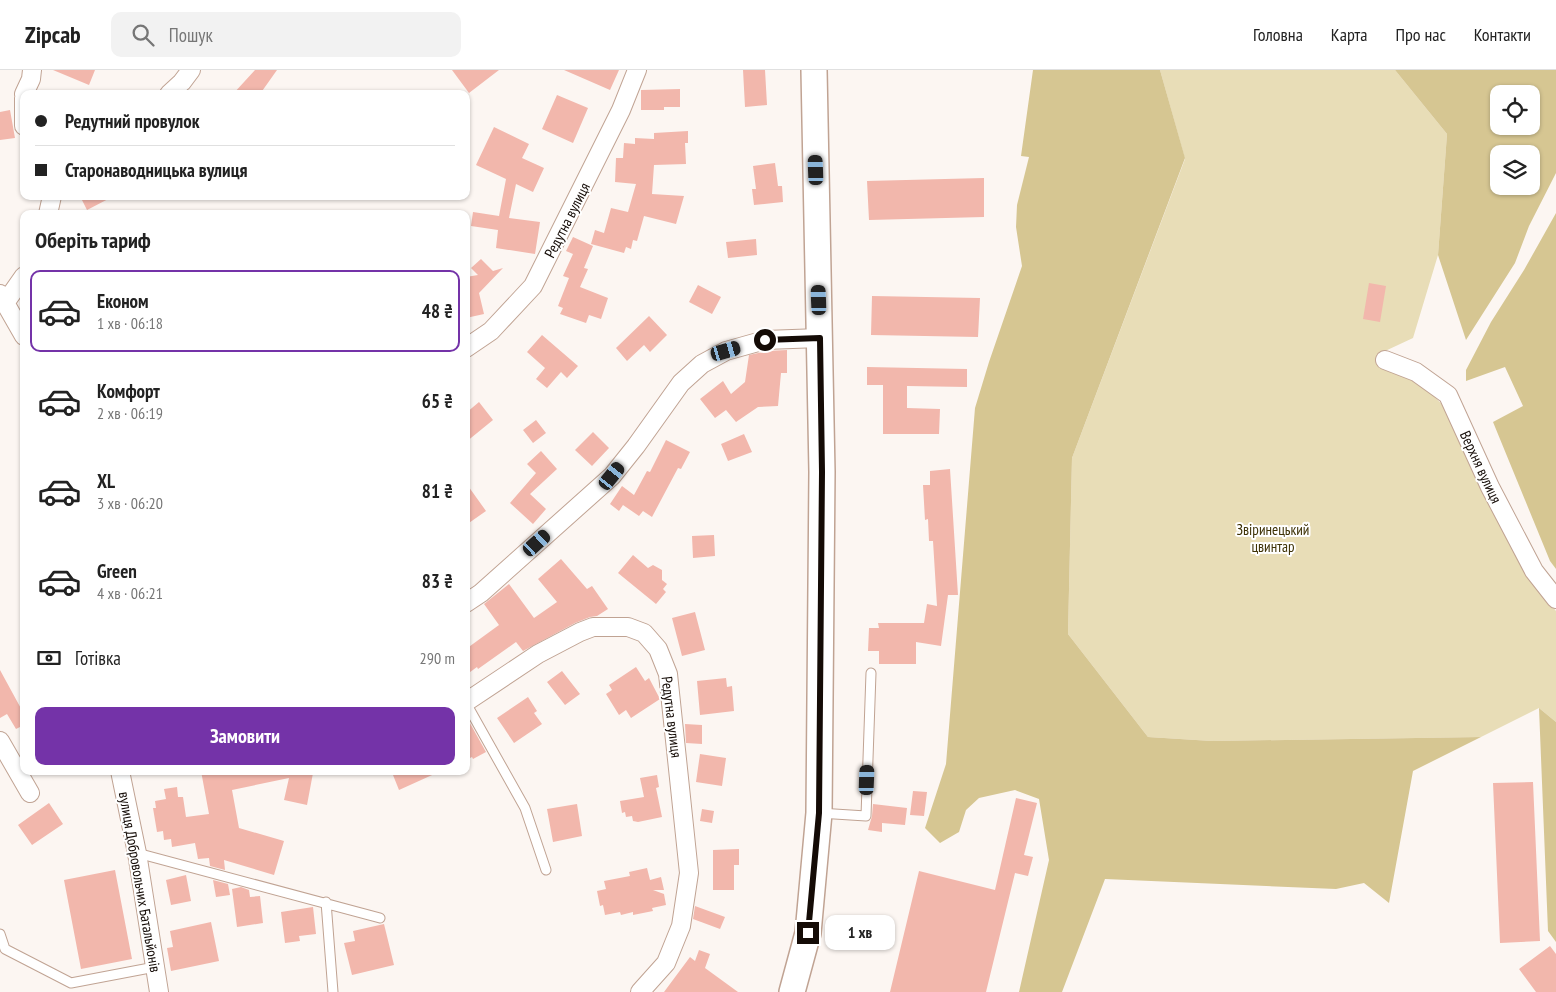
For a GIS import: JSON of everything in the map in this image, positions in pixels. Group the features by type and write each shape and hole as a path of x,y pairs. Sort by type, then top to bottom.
{"main road":[{"path":"792,992 808,933 819,813 822,472 814,70"}],"street":[{"path":"26,90 31,79 32,70"},
{"path":"173,90 191,70"},
{"name":"Редутна вулиця","path":"470,345 491,331 533,286 621,110 637,70"},
{"path":"20,280 3,298 20,329"},
{"path":"470,600 481,593 612,476 681,383 702,364 726,351 765,340 820,338"},
{"name":"Верхня вулиця","path":"1385,360 1416,372 1448,394 1490,488 1534,572 1556,599"},
{"name":"Редутна вулиця","path":"470,699 538,654 580,632 593,628 628,628 644,633 658,649 668,674 689,873 681,926 666,964 640,992"},
{"path":"0,741 30,793"},
{"name":"вулиця Добровольчих Батальйонів","path":"121,775 138,853 159,992"}],"lane":[{"path":"819,813 866,816 871,673"},
{"path":"470,709 525,808 546,870"},
{"path":"138,853 380,918"},
{"path":"326,902 333,992"},
{"path":"0,934 5,949 71,983 155,967"}],"green space":[{"name":"Звіринецький цвинтар","path":"1160,70 1395,70 1447,134 1438,255 1413,338 1383,352 1377,364 1418,381 1447,409 1523,570 1556,611 1556,722 1539,708 1481,737 1212,741 1148,737 1068,634 1072,458 1185,159"}],"shaded area":[{"path":"1033,70 1160,70 1185,158 1072,458 1068,634 1148,737 1212,741 1481,737 1413,771 1389,903 1364,883 1336,889 1105,879 1062,992 1019,992 1049,860 1039,799 1015,790 979,798 966,810 959,832 940,843 925,828 946,764 975,408 1022,266 1016,227 1017,205 1029,157 1021,156"},
{"path":"1395,70 1556,70 1556,173 1529,226 1515,263 1466,340 1438,255 1447,134"},
{"path":"1556,213 1556,569 1550,561 1493,422 1523,406 1505,367 1466,381 1466,370 1491,322 1524,270"},
{"path":"1539,708 1556,722 1556,942 1548,931"}],"building":[{"path":"53,70 95,70 89,85"},
{"path":"255,70 277,70 263,90 237,90"},
{"path":"452,70 499,70 470,92 470,90 467,90"},
{"path":"564,70 619,70 610,90"},
{"path":"743,70 765,70 767,105 745,107"},
{"path":"680,89 680,107 664,107 664,110 641,110 641,90"},
{"path":"557,95 588,108 573,143 542,129"},
{"path":"10,110 15,138 0,140 0,112"},
{"path":"494,127 529,144 522,158 544,168 533,192 516,184 509,218 540,222 535,254 496,248 498,230 471,226 473,212 499,216 506,179 476,165"},
{"path":"688,131 688,143 685,143 686,164 654,165 652,194 684,196 676,224 644,216 637,241 633,240 631,249 626,247 624,253 591,244 595,230 604,233 611,208 628,212 636,184 615,182 616,158 623,158 624,143 635,144 635,138 654,139 654,133"},
{"path":"775,163 778,186 782,186 783,202 754,205 752,189 756,189 753,166"},
{"path":"984,178 984,217 869,220 867,181"},
{"path":"82,200 106,200 87,210"},
{"path":"573,237 593,246 584,268 588,269 580,287 608,298 601,319 589,315 586,323 560,314 563,308 558,306 569,278 563,276 573,254 566,251"},
{"path":"756,239 757,255 728,258 726,242"},
{"path":"481,259 493,271 503,268 479,293 484,314 470,317 470,276 478,275 471,268"},
{"path":"1369,283 1386,286 1380,322 1363,319"},
{"path":"698,285 721,297 712,314 689,302"},
{"path":"872,296 980,298 978,337 871,335"},
{"path":"649,316 667,335 650,352 644,345 627,361 616,348"},
{"path":"542,335 578,366 567,378 561,372 547,388 536,379 545,368 527,352"},
{"path":"787,350 787,373 781,373 778,406 758,407 736,422 726,410 715,418 700,399 723,381 731,394 745,382 749,355 767,351"},
{"path":"867,367 967,369 967,387 907,386 907,408 940,409 939,434 883,434 883,385 867,385"},
{"path":"479,402 493,420 470,439 470,410"},
{"path":"536,420 546,433 533,443 523,430"},
{"path":"593,432 609,448 592,466 575,450"},
{"path":"744,434 752,452 728,461 721,444"},
{"path":"666,440 690,452 681,469 678,468 652,517 643,511 639,516 623,505 619,511 610,504 622,486 634,495 647,471 650,472"},
{"path":"541,451 557,469 530,494 546,509 533,524 510,503 536,473 527,464"},
{"path":"950,469 958,595 948,595 941,646 916,642 916,664 879,664 879,651 868,651 869,628 879,628 878,623 924,623 927,604 937,606 933,541 929,541 928,519 925,520 923,485 930,485 930,471"},
{"path":"470,489 486,511 470,522"},
{"path":"714,535 715,556 693,558 692,536"},
{"path":"633,555 648,568 653,565 662,570 662,580 667,584 663,589 666,592 656,604 618,573"},
{"path":"561,559 587,589 592,586 608,609 597,616 575,623 523,651 516,642 478,669 477,667 470,672 470,646 499,625 484,604 509,584 534,618 557,602 538,579"},
{"path":"695,612 705,650 682,656 672,618"},
{"path":"636,667 645,681 649,678 660,699 631,718 626,710 619,715 606,694 612,690 609,685"},
{"path":"0,670 20,707 20,727 16,729 7,714 0,718"},
{"path":"562,671 580,694 565,705 547,682"},
{"path":"726,678 727,687 732,686 734,711 700,715 697,681"},
{"path":"528,697 537,711 534,713 542,724 514,743 497,718"},
{"path":"470,723 486,752 473,759 472,757 470,758"},
{"path":"685,724 702,725 702,744 686,743"},
{"path":"700,754 726,758 722,786 696,782"},
{"path":"202,775 313,775 307,805 284,800 289,778 232,790 239,828 284,841 274,875 224,860 225,870 210,866 209,858 198,859 195,843 172,847 171,839 164,840 163,831 157,832 153,808 156,808 155,801 166,799 164,789 177,787 178,797 183,797 186,817 209,814"},
{"path":"393,775 432,775 399,790"},
{"path":"657,775 659,787 656,788 662,817 638,822 633,821 632,816 626,817 625,812 622,813 620,801 644,797 640,778"},
{"path":"1533,782 1540,941 1500,943 1493,783"},
{"path":"913,791 927,792 924,816 910,815"},
{"path":"1016,798 1037,803 1024,855 1033,857 1028,876 1015,873 986,992 890,992 919,871 995,890"},
{"path":"49,803 63,824 32,845 18,825"},
{"path":"577,804 582,836 553,842 547,809"},
{"path":"873,804 907,808 905,825 882,823 882,832 868,830"},
{"path":"702,809 714,811 712,823 700,821"},
{"path":"739,849 739,865 734,865 734,890 713,890 713,850"},
{"path":"647,868 650,880 661,877 664,890 653,890 664,894 666,905 652,908 653,911 633,915 633,912 621,915 620,912 605,915 603,905 600,906 597,891 606,889 604,881 630,876 629,872"},
{"path":"115,870 132,959 81,969 64,880"},
{"path":"186,875 191,901 171,905 166,880"},
{"path":"213,880 228,884 230,895 216,897"},
{"path":"241,887 249,890 250,897 260,896 263,923 237,927 232,889"},
{"path":"695,906 725,917 720,929 693,919"},
{"path":"313,907 316,934 299,936 300,941 285,943 281,912"},
{"path":"211,922 219,961 171,971 167,948 173,947 170,931"},
{"path":"384,924 394,965 352,975 344,943 355,941 353,931"},
{"path":"1550,946 1556,954 1556,992 1536,992 1519,969"},
{"path":"699,950 710,954 705,968 738,992 664,992 690,957 695,961"}],"route":[{"path":"765,340 820,338 819,376 822,472 820,770 819,813 808,933"}]}
